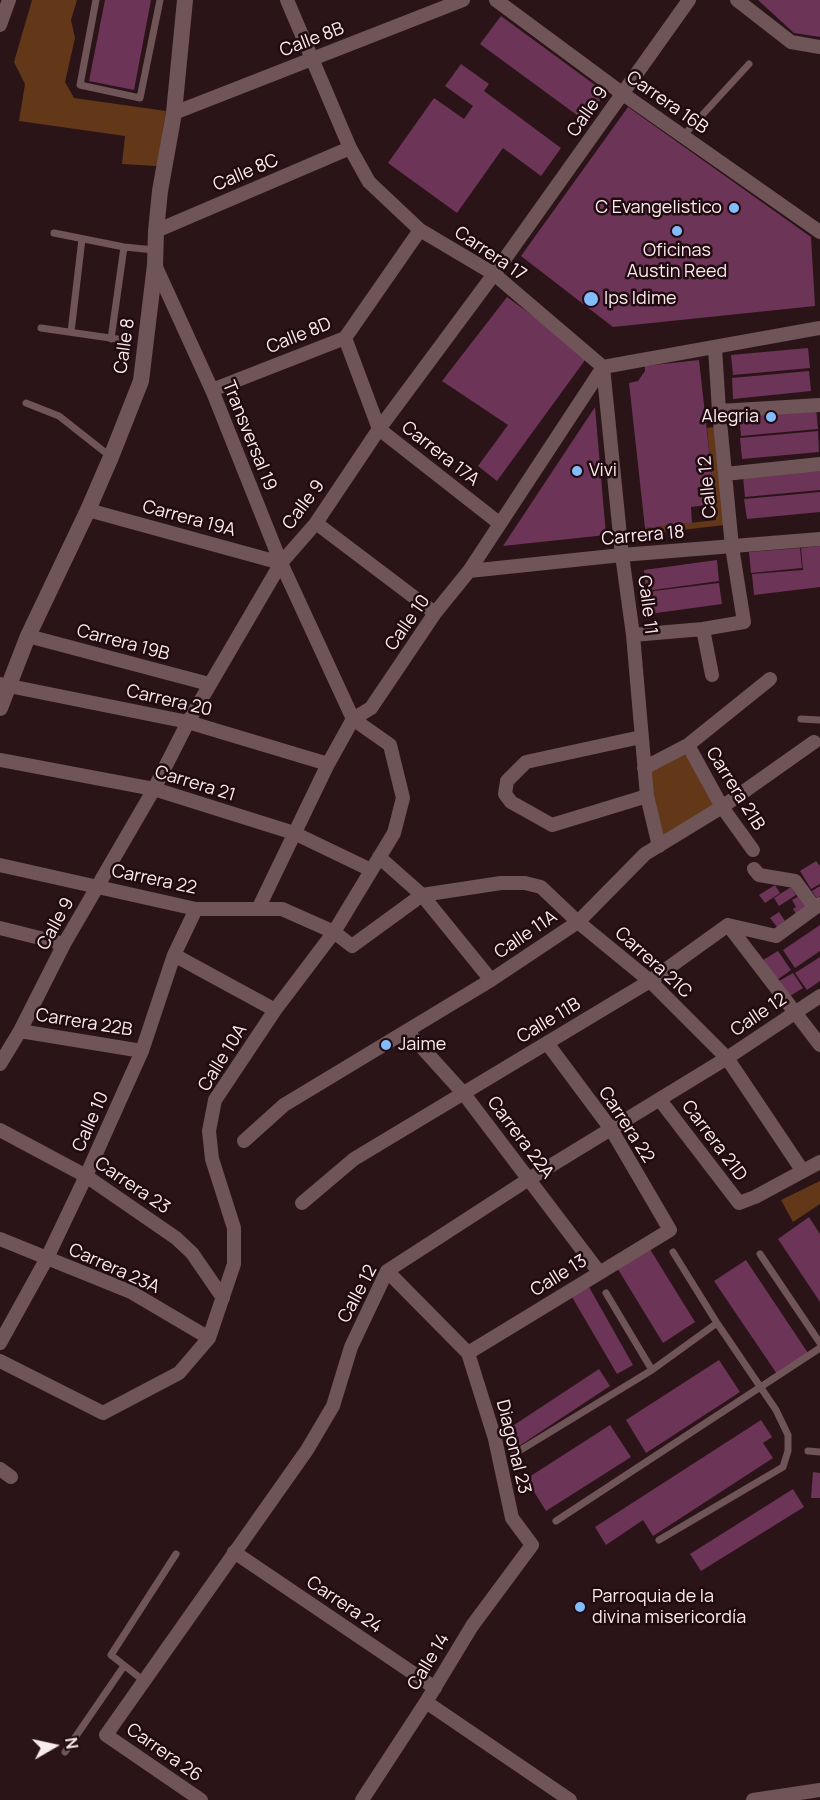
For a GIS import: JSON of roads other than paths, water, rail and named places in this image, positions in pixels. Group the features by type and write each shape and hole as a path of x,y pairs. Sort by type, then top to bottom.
{"street":[{"path":"0,25 9,0"},
{"name":"Calle 8","path":"0,708 4,685 88,510 141,381 160,191 174,113 185,0"},
{"name":"Carrera 17","path":"287,0 350,148 369,182 420,230 494,274 603,367"},
{"name":"Calle 8B","path":"174,113 464,0"},
{"name":"Carrera 16B","path":"496,0 623,94 820,232"},
{"name":"Calle 9","path":"0,1064 20,1031 64,944 154,789 188,722 281,563 316,523 379,429 494,274 689,0"},
{"path":"737,0 791,42 820,47"},
{"name":"Calle 8C","path":"156,231 350,148"},
{"name":"Calle 8D","path":"212,390 345,338 420,230"},
{"name":"Transversal 19","path":"155,258 212,390 281,563 353,718"},
{"path":"603,367 820,328"},
{"name":"Carrera 17A","path":"345,338 379,429 499,523"},
{"name":"Calle 12","path":"703,629 744,622 732,547 715,348"},
{"name":"Calle 10","path":"259,907 328,764 353,718 371,708 435,613 469,571 603,367"},
{"name":"Calle 11","path":"603,367 622,555 633,635 647,796 659,846"},
{"path":"719,411 820,405"},
{"path":"725,474 820,464"},
{"name":"Carrera 19A","path":"88,510 281,563"},
{"path":"316,523 435,613"},
{"name":"Carrera 18","path":"469,571 622,555 820,539"},
{"path":"633,635 703,629 712,675"},
{"name":"Carrera 19B","path":"28,636 210,684"},
{"path":"644,768 688,745 770,680"},
{"name":"Carrera 20","path":"4,685 188,722 328,764"},
{"name":"Calle 10A","path":"0,1361 103,1413 179,1373 209,1338 234,1264 234,1228 212,1159 209,1131 215,1100 275,1010 334,932 394,833 403,798 390,746 353,718"},
{"path":"641,737 526,762 507,781 505,794 511,802 552,825 647,796"},
{"name":"Calle 11A","path":"244,1140 284,1105 491,981 578,922 645,854 722,807 814,742"},
{"name":"Carrera 21B","path":"688,745 722,807 753,850"},
{"name":"Carrera 21","path":"0,760 154,789 294,833 371,870"},
{"path":"379,857 422,895 491,981"},
{"name":"Carrera 22","path":"0,865 196,909 259,907 282,909 334,932"},
{"path":"728,926 776,936 818,906 795,881 759,874 754,869"},
{"name":"Carrera 21C","path":"422,895 501,883 525,883 541,887 578,922 650,981 727,1058 802,1170"},
{"path":"334,932 352,946 422,895"},
{"name":"Calle 10","path":"0,1343 87,1176 142,1051 174,954 196,909"},
{"path":"728,926 820,1045"},
{"name":"Calle 11B","path":"302,1203 354,1159 650,981 728,926"},
{"path":"0,928 64,944"},
{"path":"174,954 275,1010"},
{"name":"Calle 12","path":"106,1735 307,1450 333,1406 351,1347 387,1271 529,1179 727,1058 820,996"},
{"name":"Carrera 22A","path":"407,1030 464,1094 599,1272"},
{"name":"Carrera 22B","path":"20,1031 142,1051"},
{"name":"Carrera 22","path":"547,1043 611,1129 670,1230"},
{"name":"Carrera 21D","path":"660,1100 739,1203 755,1197 802,1170"},
{"name":"Carrera 23","path":"0,1130 87,1176 176,1238 192,1253 223,1298"},
{"path":"802,1170 820,1162"},
{"name":"Calle 13","path":"468,1353 670,1230"},
{"name":"Carrera 23A","path":"0,1239 131,1292 209,1338"},
{"path":"387,1271 468,1353"},
{"name":"Diagonal 23","path":"468,1353 495,1439 512,1518 532,1545"},
{"name":"Calle 14","path":"362,1800 435,1688 472,1626 532,1545"},
{"name":"Carrera 24","path":"234,1552 435,1688"},
{"path":"426,1702 570,1800"},
{"name":"Carrera 26","path":"106,1735 201,1800"},
{"path":"753,1800 820,1791"}],"lane":[{"path":"96,0 80,85 140,98 160,0"},
{"path":"683,136 749,64"},
{"path":"54,233 123,247 155,258"},
{"path":"71,332 82,239"},
{"path":"111,339 123,247"},
{"path":"41,328 124,340"},
{"path":"26,403 59,416 111,457"},
{"path":"801,719 820,720"},
{"path":"659,1540 783,1467 788,1451 788,1435 776,1410 717,1323 673,1252"},
{"path":"760,1254 820,1343"},
{"path":"606,1293 652,1370"},
{"path":"514,1454 652,1370 717,1323"},
{"path":"556,1521 820,1348"},
{"path":"808,1451 820,1452"},
{"path":"144,1681 111,1655 176,1554"},
{"path":"65,1752 124,1666"}],"place":[{"name":"C Evangelistico","path":"734,208"},
{"name":"Oficinas Austin Reed","path":"677,231"},
{"name":"Ips Idime","path":"591,299"},
{"name":"Alegria","path":"771,417"},
{"name":"Vivi","path":"577,471"},
{"name":"Jaime","path":"386,1045"},
{"name":"Parroquia de la divina misericordía","path":"580,1607"}]}
